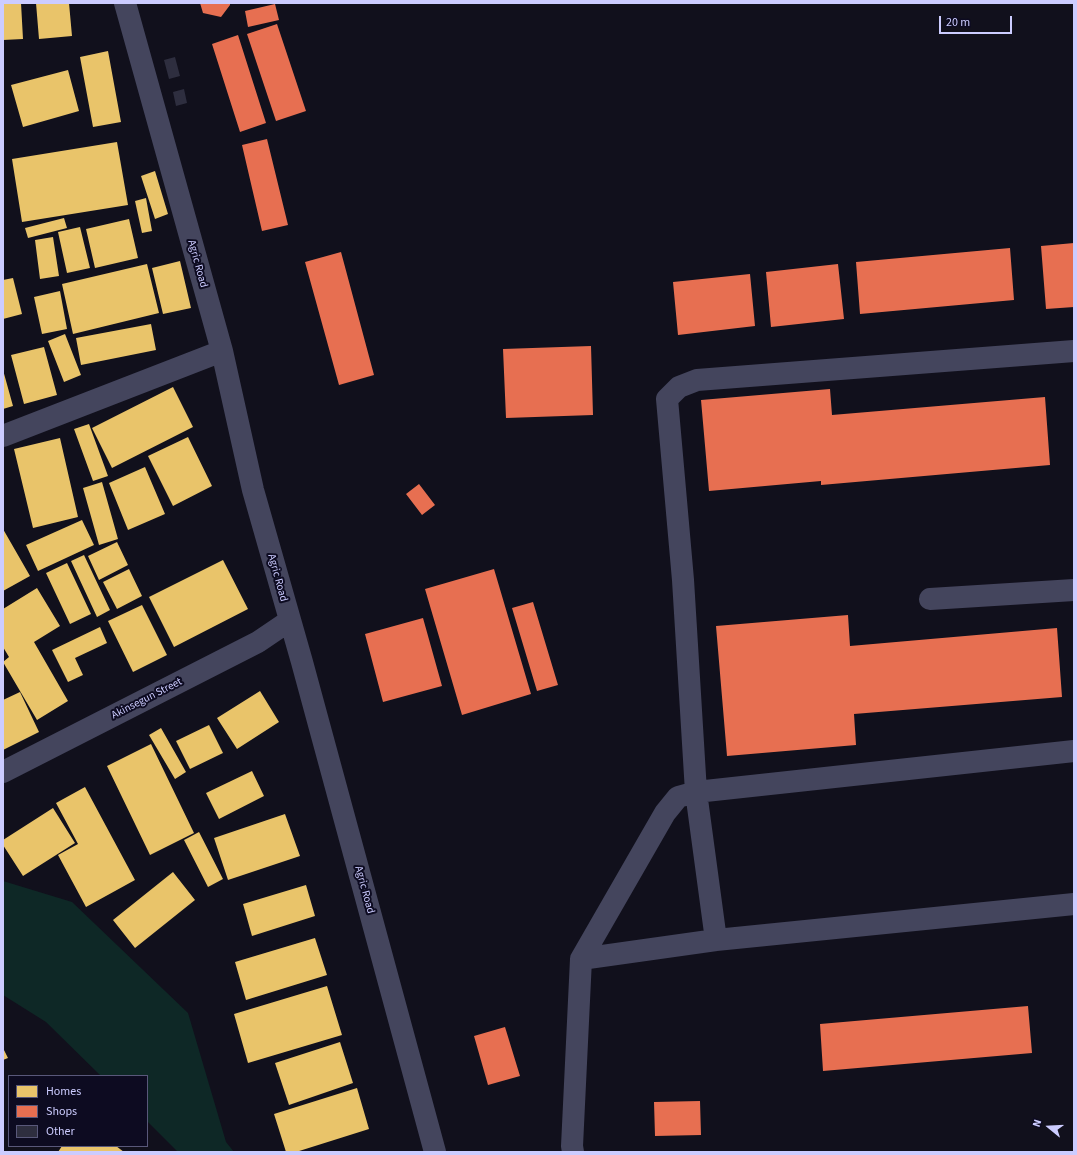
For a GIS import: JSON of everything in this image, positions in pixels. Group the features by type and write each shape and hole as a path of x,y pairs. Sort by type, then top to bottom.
{"street":[{"name":"Agric Road","path":"125,3 222,352 253,490 289,621 302,662 435,1152"},
{"path":"716,940 696,792 683,580 667,399 679,387 697,380 1074,351"},
{"path":"3,436 222,352"},
{"path":"930,599 1074,590"},
{"name":"Akinsegun Street","path":"3,772 258,642 289,621"},
{"path":"573,1152 572,1146 581,958 665,813 678,797 696,792 1074,751"},
{"path":"581,958 716,940 1074,904"}],"green space":[{"path":"3,881 72,902 188,1013 226,1142 234,1152 178,1152 148,1122 148,1075 100,1075 46,1022 3,995"}],"building: Homes":[{"path":"3,3 21,3 23,39 3,40"},
{"path":"36,3 69,3 72,36 39,39"},
{"path":"108,51 121,122 93,127 80,57"},
{"path":"68,70 79,111 23,127 11,85"},
{"path":"117,142 128,205 22,222 12,159"},
{"path":"155,171 168,214 155,219 141,176"},
{"path":"146,198 152,231 142,233 135,201"},
{"path":"64,218 67,228 28,238 25,228"},
{"path":"129,219 138,258 95,268 86,229"},
{"path":"80,227 90,268 67,273 58,232"},
{"path":"53,237 59,276 40,279 35,240"},
{"path":"180,261 191,308 163,314 152,268"},
{"path":"147,264 159,313 73,334 62,284"},
{"path":"13,278 22,314 3,319 3,280"},
{"path":"60,291 67,329 42,334 34,297"},
{"path":"151,324 156,350 81,365 76,338"},
{"path":"65,334 81,375 64,382 48,341"},
{"path":"44,347 57,395 24,404 11,355"},
{"path":"3,370 13,406 3,409"},
{"path":"173,387 193,427 112,468 92,428"},
{"path":"89,424 108,476 93,481 74,429"},
{"path":"188,437 212,486 173,506 148,456"},
{"path":"60,438 78,517 33,528 14,449"},
{"path":"145,467 165,514 128,530 109,483"},
{"path":"102,482 118,539 99,545 83,488"},
{"path":"82,520 94,545 38,571 26,545"},
{"path":"3,529 30,576 3,591"},
{"path":"117,542 128,565 99,580 88,556"},
{"path":"84,555 110,610 97,617 71,561"},
{"path":"223,560 248,609 174,647 149,597"},
{"path":"67,563 91,614 70,624 46,573"},
{"path":"129,569 142,596 117,609 103,582"},
{"path":"37,588 60,626 34,642 68,701 37,720 3,662 9,657 3,647 3,609"},
{"path":"142,605 167,655 133,672 108,621"},
{"path":"100,627 107,643 75,658 83,675 68,682 52,650"},
{"path":"260,691 279,722 237,749 217,718"},
{"path":"20,692 39,732 3,750 3,700"},
{"path":"209,725 223,753 190,769 176,741"},
{"path":"161,728 186,772 175,779 149,735"},
{"path":"151,744 194,833 150,855 107,766"},
{"path":"252,771 264,796 219,819 206,793"},
{"path":"85,787 135,880 86,907 58,855 78,844 56,803"},
{"path":"53,808 75,843 23,876 3,845 3,840"},
{"path":"285,814 300,856 228,880 214,838"},
{"path":"199,832 223,879 208,887 184,840"},
{"path":"173,872 195,900 135,948 113,920"},
{"path":"306,885 315,916 252,936 243,904"},
{"path":"315,938 327,975 246,1000 235,962"},
{"path":"327,986 342,1035 248,1063 234,1014"},
{"path":"340,1042 353,1083 289,1105 275,1063"},
{"path":"3,1048 8,1058 3,1060"},
{"path":"357,1088 369,1129 296,1152 286,1152 274,1114"},
{"path":"61,1147 117,1147 124,1152 58,1152"}],"building: Shops":[{"path":"200,3 230,3 230,5 221,17 203,13"},
{"path":"275,4 279,20 248,27 245,11"},
{"path":"277,24 306,111 276,121 247,34"},
{"path":"238,35 266,123 240,132 212,44"},
{"path":"267,139 288,225 262,231 242,145"},
{"path":"1074,243 1074,307 1046,309 1041,246"},
{"path":"1010,248 1014,300 860,314 856,262"},
{"path":"341,252 374,375 339,385 305,262"},
{"path":"838,264 844,319 771,327 766,272"},
{"path":"750,274 755,326 678,335 673,282"},
{"path":"591,346 593,415 506,418 503,349"},
{"path":"830,389 832,415 1045,397 1050,465 821,485 821,481 709,491 701,400"},
{"path":"419,484 435,505 422,515 406,494"},
{"path":"494,569 531,694 462,715 425,589"},
{"path":"533,602 558,685 537,691 512,608"},
{"path":"848,615 850,646 1057,628 1062,697 854,714 856,745 727,756 716,626"},
{"path":"423,618 442,686 383,702 365,634"},
{"path":"1028,1006 1032,1053 823,1071 820,1024"},
{"path":"505,1027 520,1076 488,1085 474,1036"},
{"path":"700,1101 701,1135 655,1136 654,1102"}],"building: Other":[{"path":"175,57 180,76 169,79 164,60"},
{"path":"184,89 187,103 176,106 173,92"}]}
